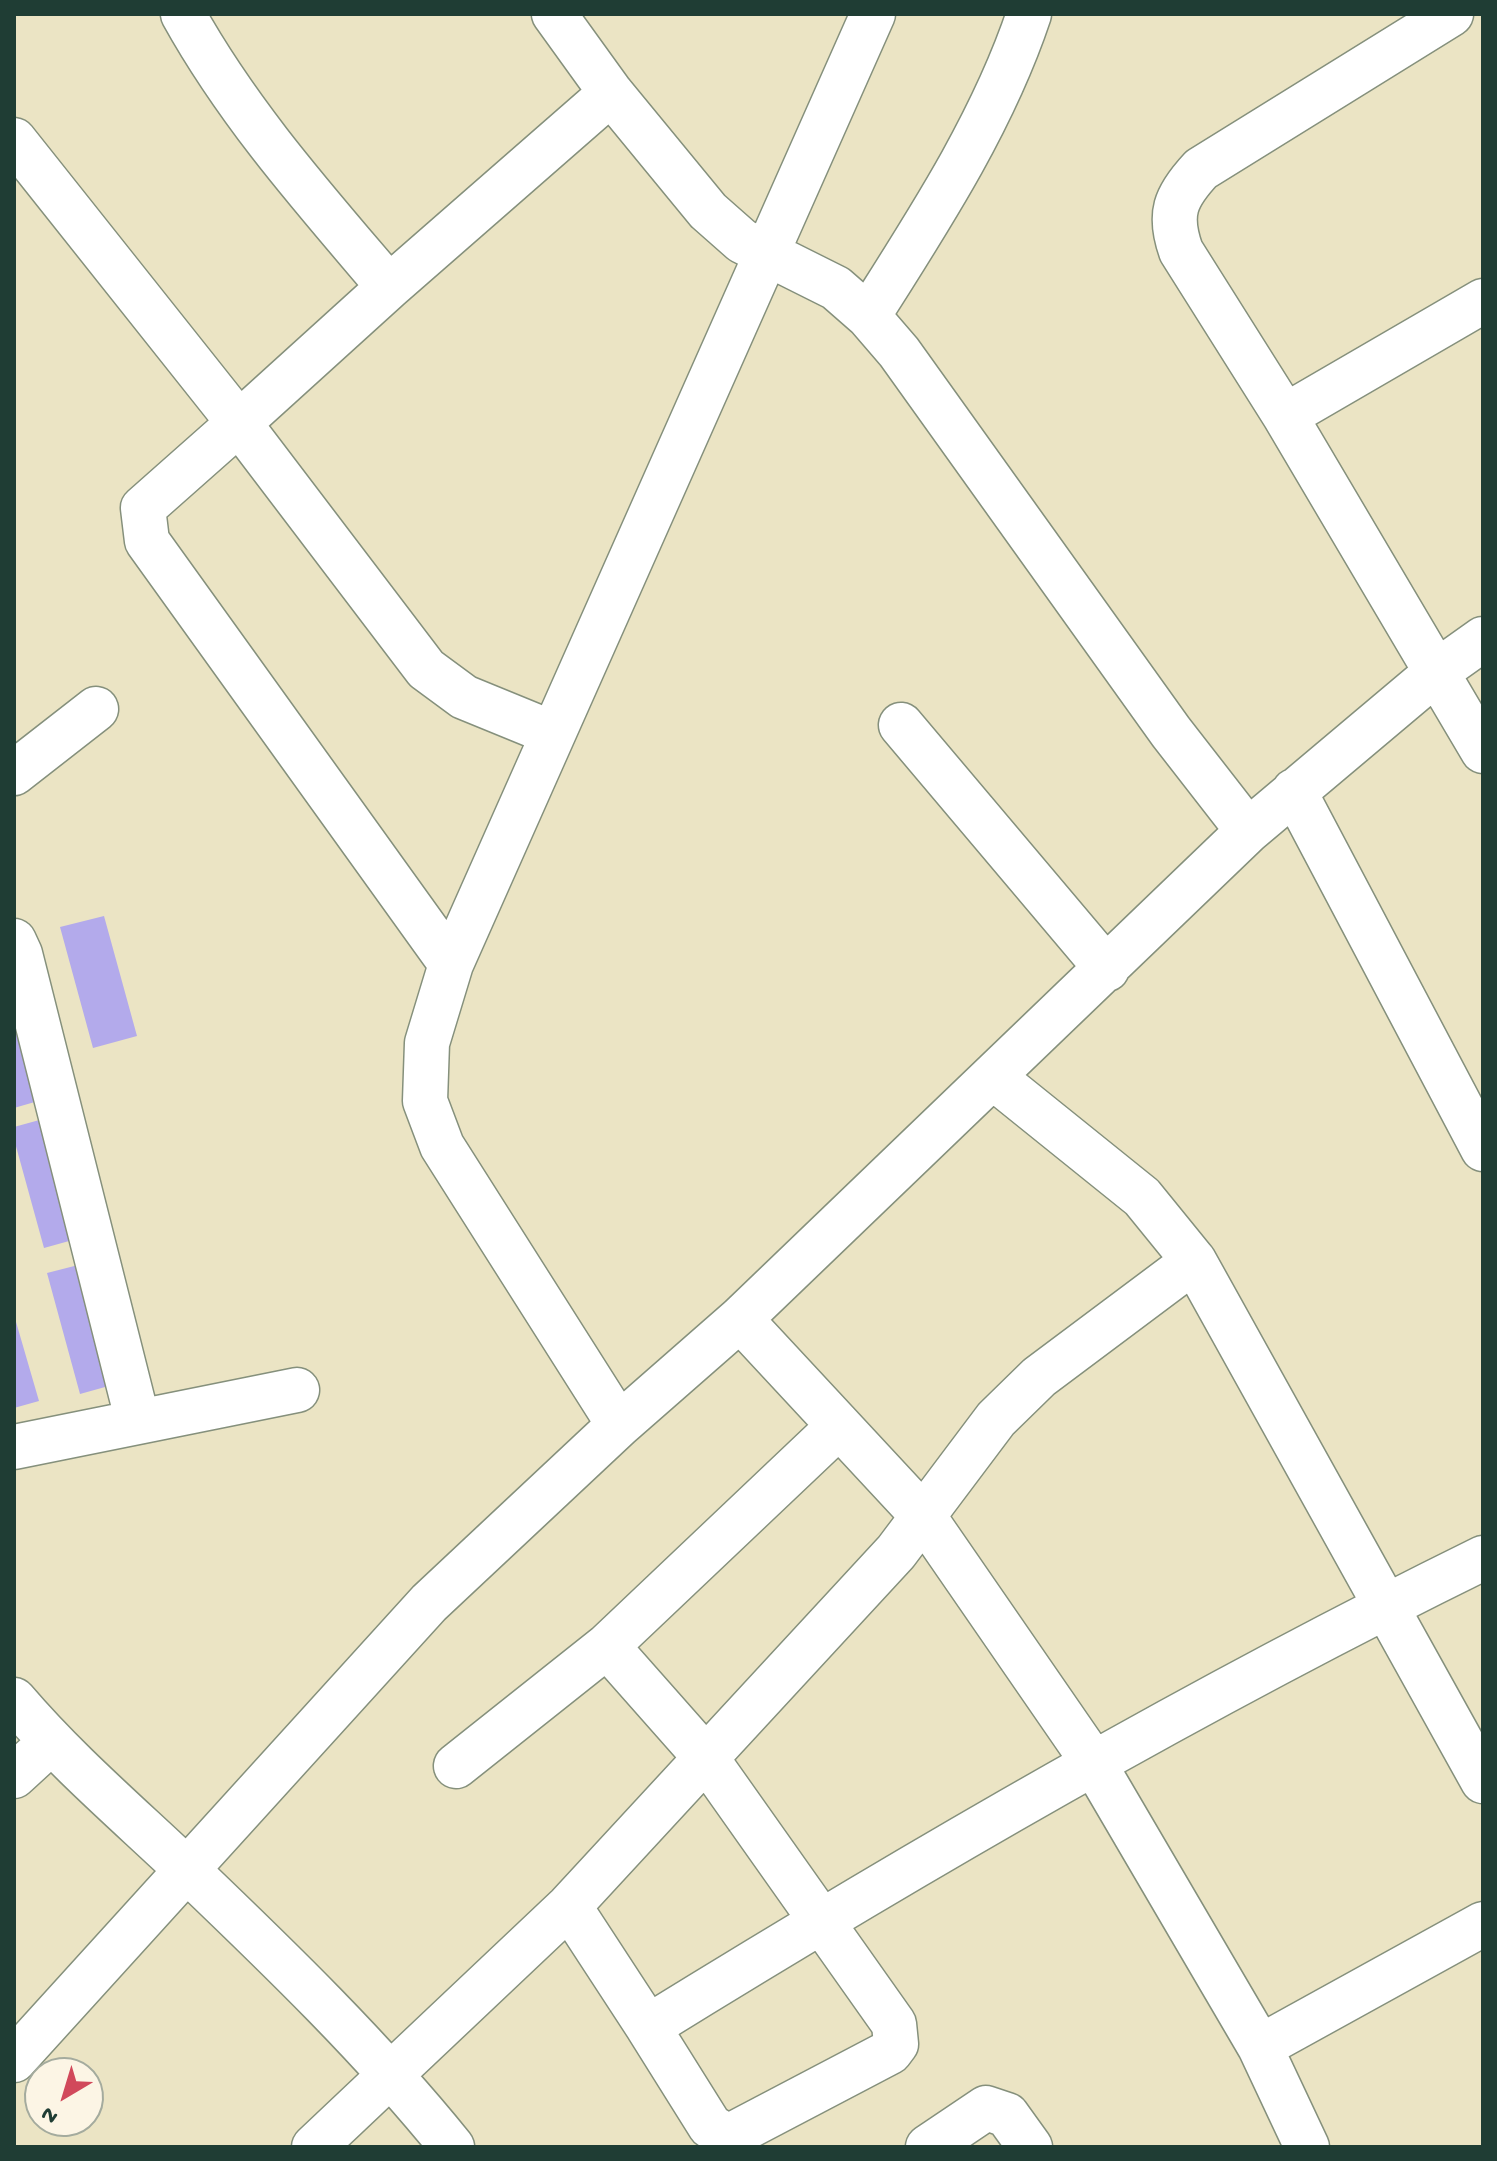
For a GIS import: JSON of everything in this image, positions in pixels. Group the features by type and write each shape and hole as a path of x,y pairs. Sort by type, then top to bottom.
{"street":[{"path":"183,14 201,47 266,142 389,287"},
{"path":"554,14 611,93 708,211 742,241 836,288 868,316 899,352 1171,732 1248,831"},
{"path":"619,1425 442,1146 425,1101 427,1043 451,964 873,14"},
{"path":"868,316 974,140 1019,43 1029,14"},
{"path":"1451,14 1201,169 1181,190 1172,225 1181,251 1285,416 1483,751"},
{"path":"451,964 147,541 143,508 611,93"},
{"path":"14,140 239,423 426,669 464,697 552,733"},
{"path":"1285,416 1483,301"},
{"path":"14,2060 429,1603 619,1425 740,1319 1248,831 1438,671 1483,639"},
{"path":"14,773 96,709"},
{"path":"901,725 1107,969"},
{"path":"1294,791 1483,1149"},
{"path":"14,941 24,969 138,1422"},
{"path":"993,1077 1142,1197 1194,1261 1383,1607 1483,1781"},
{"path":"314,2147 569,1906 924,1517 996,1419 1039,1377 1194,1261"},
{"path":"740,1319 924,1517 1093,1762 1260,2047 1307,2147"},
{"path":"14,1447 297,1390"},
{"path":"456,1766 607,1646 839,1426"},
{"path":"648,2027 819,1921 1093,1762 1383,1607 1483,1558"},
{"path":"569,1906 710,2126 728,2137 890,2052 896,2044 894,2024 706,1758 607,1646"},
{"path":"14,1700 50,1743 187,1870 393,2073 452,2147"},
{"path":"14,1776 50,1743"},
{"path":"1260,2047 1483,1924"},
{"path":"928,2147 986,2108 1007,2115 1030,2147"}],"building":[{"path":"104,916 137,1036 93,1048 60,927"},
{"path":"14,979 52,1097 14,1108"},
{"path":"54,1116 87,1236 44,1248 14,1139 14,1127"},
{"path":"90,1262 123,1382 80,1394 47,1273"},
{"path":"14,1315 39,1401 14,1408"}]}
